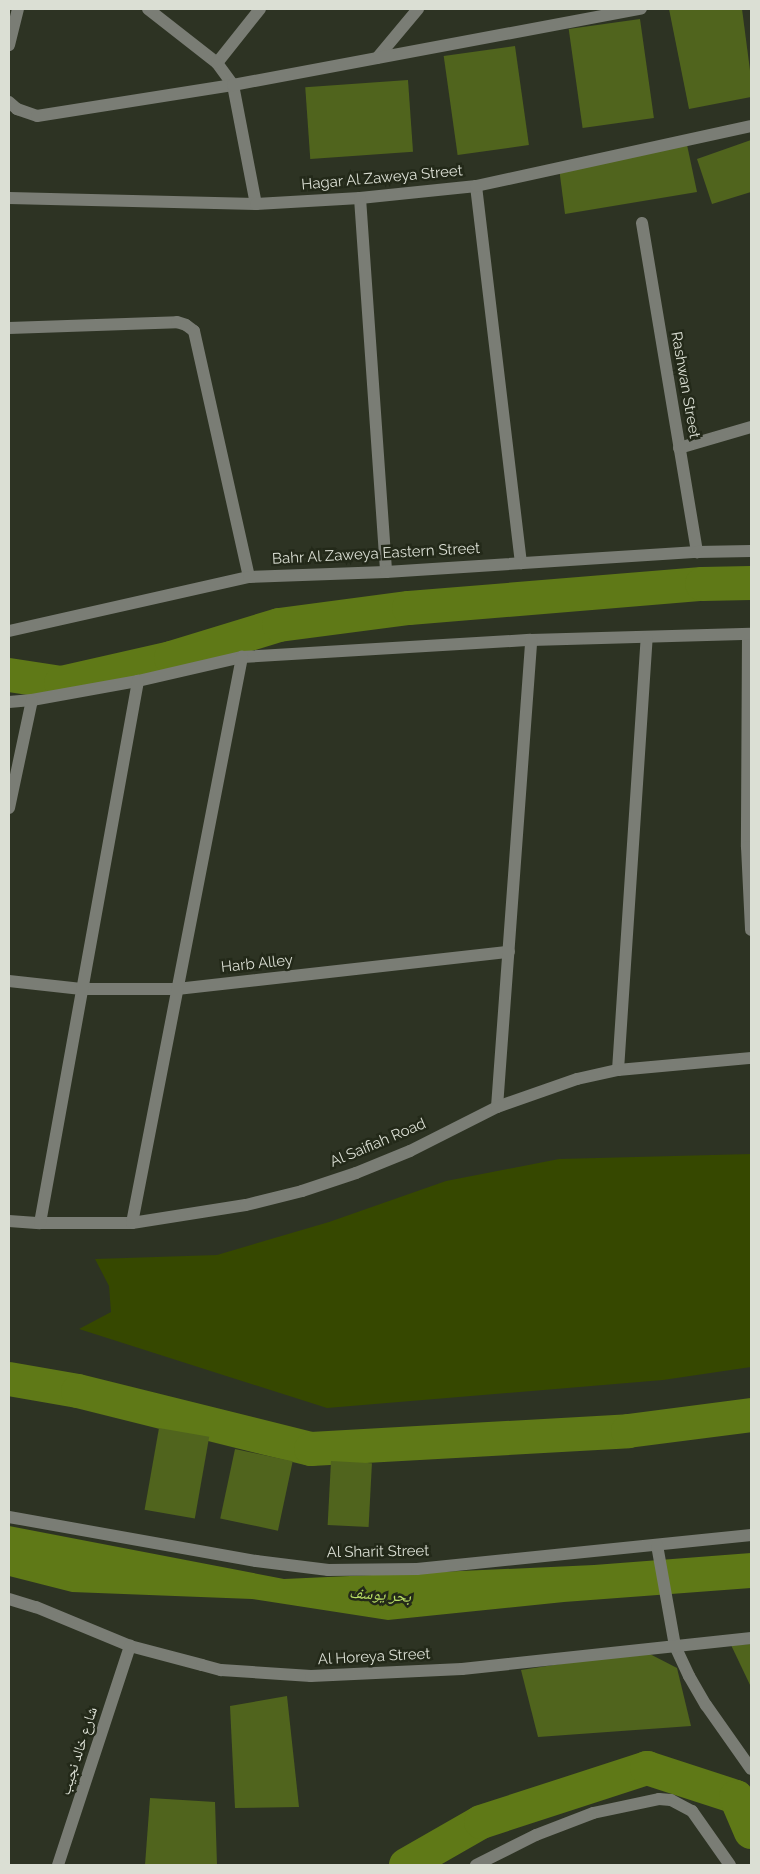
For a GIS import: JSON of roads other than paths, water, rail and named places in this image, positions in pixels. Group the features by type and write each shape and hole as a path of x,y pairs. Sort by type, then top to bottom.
{"street":[{"path":"9,45 18,9"},
{"path":"148,9 217,64 233,85 256,204"},
{"path":"217,64 260,9"},
{"path":"377,58 418,9"},
{"path":"9,102 17,110 37,116 233,85 621,11 641,9"},
{"name":"Hagar Al Zaweya Street","path":"9,198 256,204 360,198 476,186 751,126"},
{"path":"476,186 521,563"},
{"path":"360,198 386,572"},
{"name":"Rashwan Street","path":"642,223 696,552"},
{"path":"9,328 177,322 186,325 194,332 249,577"},
{"path":"680,448 751,428"},
{"name":"Bahr Al Zaweya Eastern Street","path":"9,632 249,577 386,572 696,552 751,551"},
{"path":"9,702 32,700 138,681 242,658 531,640 749,634 747,847 751,930"},
{"path":"618,1070 647,638"},
{"path":"497,1107 531,640"},
{"path":"132,1223 242,658"},
{"path":"40,1224 138,681"},
{"path":"9,808 32,700"},
{"name":"Harb Alley","path":"9,980 82,989 177,989 509,952"},
{"name":"Al Saifiah Road","path":"9,1220 40,1224 132,1223 246,1205 356,1173 410,1151 452,1127 544,1089 618,1070 751,1058"},
{"name":"Al Sharit Street","path":"9,1517 256,1561 328,1570 417,1570 658,1551 751,1535"},
{"path":"658,1551 675,1646 689,1676 706,1705 751,1769"},
{"name":"Al Horeya Street","path":"9,1599 36,1607 130,1646 221,1670 311,1676 462,1670 751,1638"},
{"name":"شارع خالد نجيب","path":"58,1865 130,1646"},
{"path":"479,1865 536,1835 593,1813 659,1799 671,1800 692,1811 730,1865"}],"water":[{"name":"بحر يوسف","path":"9,1526 284,1579 594,1565 751,1553 751,1588 564,1602 388,1620 252,1599 72,1592 9,1576"}],"waterway":[{"path":"9,675 61,683 171,658 279,625 409,608 702,584 751,583"},
{"path":"9,1379 78,1391 311,1449 628,1431 751,1415"},
{"path":"406,1865 481,1822 647,1768 736,1797 751,1832"}]}
